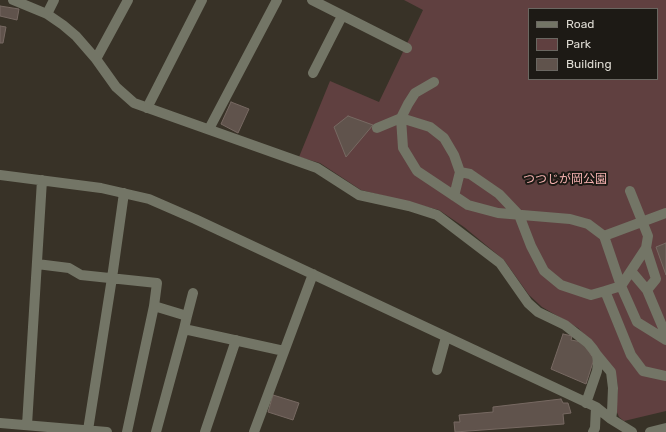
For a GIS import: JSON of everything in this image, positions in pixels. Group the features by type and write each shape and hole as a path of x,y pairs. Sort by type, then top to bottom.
{"street":[{"path":"13,0 47,14 63,24 76,36 96,59 116,87 134,103 316,168 359,195 437,214 500,263 533,308 565,325 593,348 598,363 591,405 595,428 593,432"},
{"path":"47,14 54,0"},
{"path":"96,59 128,0"},
{"path":"147,108 202,0"},
{"path":"209,129 277,0"},
{"path":"312,0 407,48"},
{"path":"313,73 342,16"},
{"path":"434,82 415,93 401,118 403,148 417,171 468,205 498,213 570,219 588,224 604,236 621,286 637,322 666,340"},
{"path":"377,128 401,118 430,127 444,138 454,155 460,172 454,196"},
{"path":"460,172 470,174 499,194 519,215 531,246 544,272 561,285 591,295 621,286 646,248 648,236 644,222 630,191"},
{"path":"0,175 101,188 149,199 195,219 591,405 632,432"},
{"path":"27,425 42,180"},
{"path":"88,430 124,193"},
{"path":"604,236 666,213"},
{"path":"646,248 656,279 647,290"},
{"path":"37,264 70,268 81,275 112,278 158,279 154,306 127,432"},
{"path":"631,271 647,290 666,335"},
{"path":"254,432 313,274"},
{"path":"605,291 631,355 643,371 666,376"},
{"path":"156,432 194,293"},
{"path":"154,306 187,316"},
{"path":"184,329 284,351"},
{"path":"437,370 446,337"},
{"path":"205,432 236,340"},
{"path":"596,355 611,372 613,388 611,419"},
{"path":"0,423 107,432"},
{"path":"650,432 666,428"}],"green space":[{"name":"つつじが岡公園","path":"404,0 666,0 666,411 624,421 619,417 616,410 618,389 617,380 598,349 578,328 542,307 529,295 504,260 464,227 439,210 361,190 320,163 299,157 330,81 379,102 423,10"}],"building":[{"path":"0,6 19,9 17,20 0,16"},
{"path":"0,26 6,27 3,43 0,43"},
{"path":"231,102 249,109 238,133 221,124"},
{"path":"348,116 373,125 346,157 334,127"},
{"path":"666,243 666,275 656,247"},
{"path":"563,334 572,336 571,340 582,342 594,359 586,384 551,369"},
{"path":"273,395 299,403 293,420 268,412"},
{"path":"561,399 563,403 568,403 571,413 563,414 564,424 455,432 454,422 460,422 459,415 493,412 493,407"}]}
